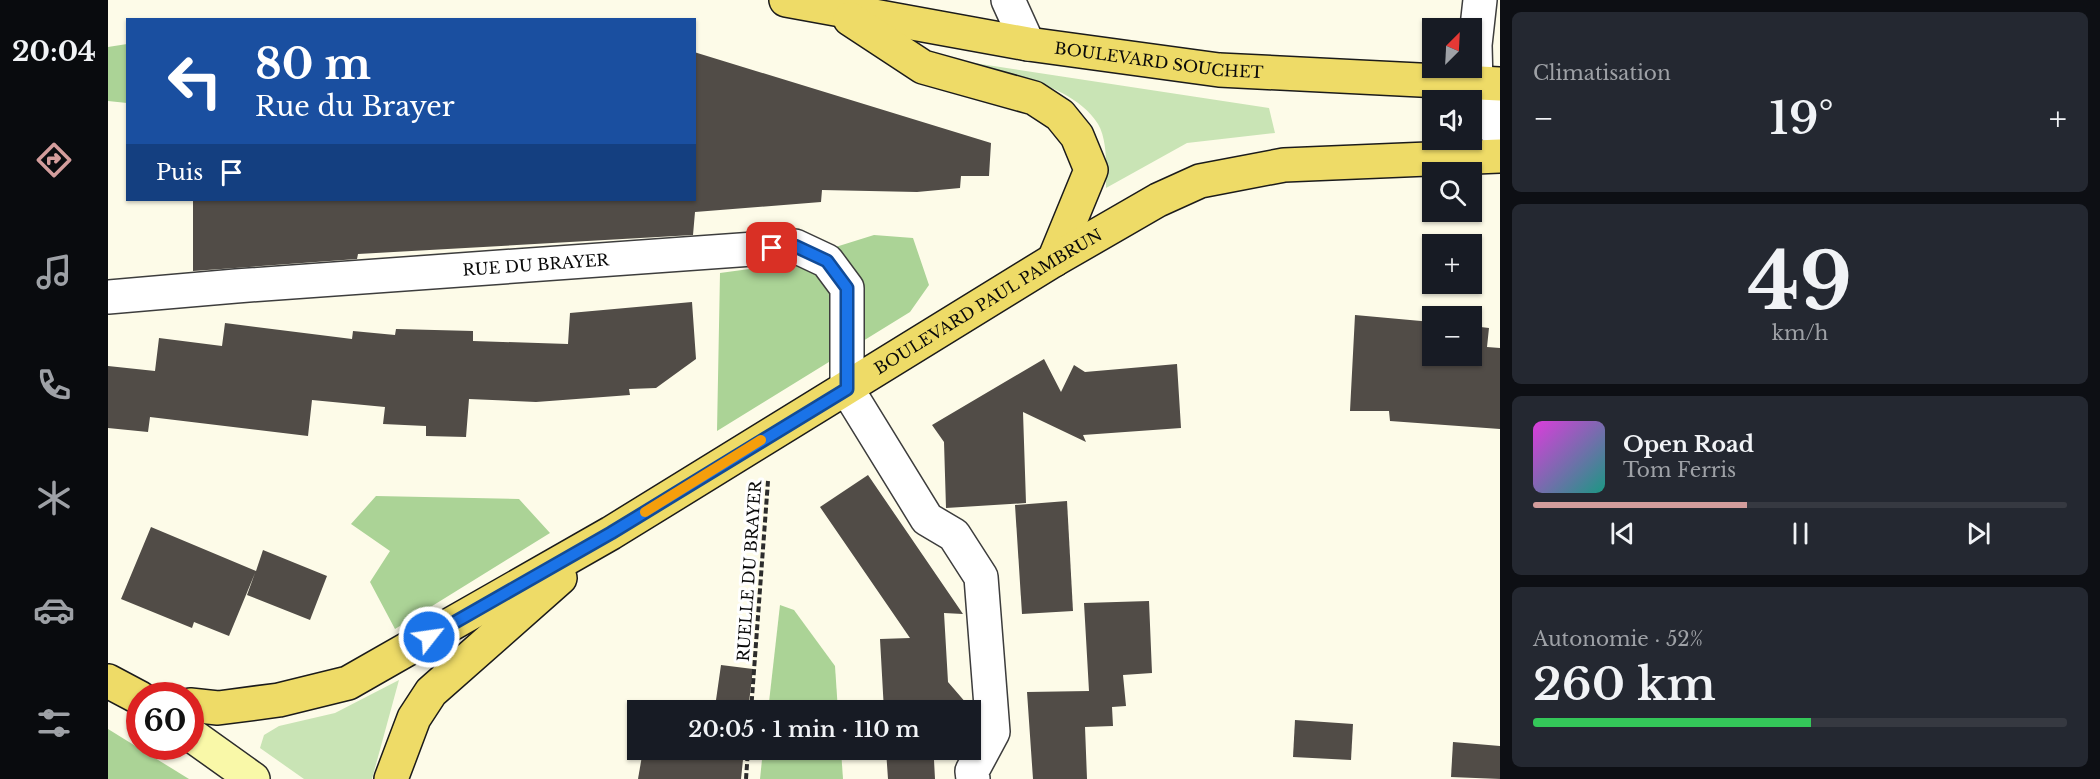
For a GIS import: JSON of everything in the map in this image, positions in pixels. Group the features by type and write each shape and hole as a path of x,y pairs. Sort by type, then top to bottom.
{"main road":[{"name":"BOULEVARD SOUCHET","path":"786,0 1028,44 1219,70 1488,84"},
{"path":"839,11 922,67 1034,98 1060,115 1077,136 1091,170 1054,260"},
{"name":"BOULEVARD PAUL PAMBRUN","path":"204,706 218,708 279,700 348,683 611,533 1054,260 1158,200 1200,181 1284,165 1500,156"},
{"path":"391,779 414,718 431,692 611,533"},
{"path":"108,681 126,691"}],"street":[{"path":"1008,0 1028,44"},
{"path":"1480,0 1475,45 1488,84 1500,139"},
{"name":"RUE DU BRAYER","path":"108,297 795,246 827,261 847,288 847,389"},
{"path":"847,389 927,519 954,535 981,577 993,732 972,771 973,779"},
{"path":"204,744 253,779"}],"path":[{"name":"RUELLE DU BRAYER","path":"752,700 772,433"},
{"path":"746,779 747,760"}],"green space":[{"path":"126,44 126,103 108,101 108,47"},
{"path":"974,63 1269,108 1275,133 1187,143 1106,188 1106,155 1103,138 1098,124 1087,111 1059,91"},
{"path":"874,235 913,238 929,285 910,312 717,431 720,273 778,265"},
{"path":"376,496 519,499 550,533 395,629 370,582 390,551 351,524"},
{"path":"780,605 794,610 835,666 837,700 769,700"},
{"path":"399,680 372,779 304,779 260,748 264,735 279,726 335,713"},
{"path":"108,729 126,740 126,760 158,760 189,779 108,779"},
{"path":"762,760 842,760 843,779 760,779"}],"building":[{"path":"696,53 991,143 989,176 961,176 960,188 917,192 822,190 821,202 695,212 693,235 358,254 357,259 193,271 193,201 696,201"},
{"path":"692,302 696,359 656,388 629,389 630,395 536,402 469,399 466,437 426,436 426,426 383,424 385,407 312,400 308,436 150,417 148,432 108,428 108,366 155,371 159,338 222,346 225,323 352,339 353,331 395,335 396,329 473,331 473,341 568,344 570,313"},
{"path":"1355,315 1422,321 1422,366 1482,366 1482,327 1489,328 1487,347 1500,348 1500,429 1390,421 1389,411 1350,411"},
{"path":"1044,359 1061,392 1074,365 1085,372 1177,364 1181,428 1083,435 1086,442 1023,412 1026,503 946,508 944,442 932,425"},
{"path":"868,475 963,614 944,613 948,682 964,700 883,700 880,639 910,638 820,507"},
{"path":"1067,501 1073,611 1022,614 1015,505"},
{"path":"151,527 256,571 263,550 327,576 310,620 247,595 255,573 229,636 194,622 192,628 121,599"},
{"path":"1149,601 1152,673 1123,675 1126,706 1112,707 1113,726 1085,727 1087,779 1033,779 1027,692 1089,691 1084,603"},
{"path":"721,665 753,669 749,700 716,700"},
{"path":"1295,720 1353,724 1351,760 1293,757"},
{"path":"1453,742 1500,746 1500,779 1451,777"},
{"path":"641,760 743,760 741,779 638,779"},
{"path":"887,760 934,760 935,779 888,779"}],"slow traffic":[{"path":"645,512 761,440"}],"route":[{"path":"429,637 611,533 847,389 847,288 827,261 795,246 772,248"}]}
